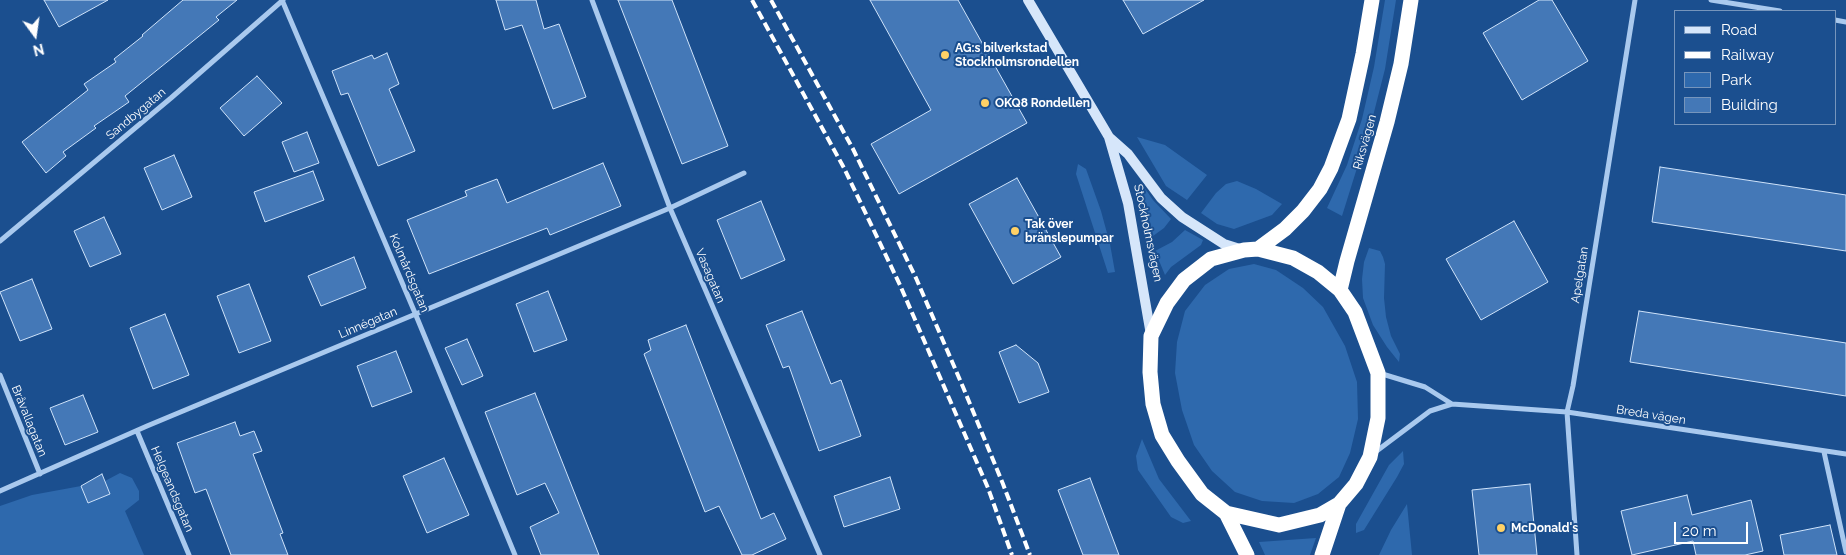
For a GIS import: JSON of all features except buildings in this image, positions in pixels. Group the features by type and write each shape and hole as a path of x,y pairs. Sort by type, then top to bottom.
{"highway":[{"name":"Riksvägen","path":"1251,250 1285,229 1303,211 1320,189 1331,168 1349,118 1364,54 1372,0"},
{"name":"Riksvägen","path":"1340,290 1346,261 1387,122 1401,64 1411,0"},
{"path":"1226,513 1279,525 1320,514 1339,504 1356,484 1370,457 1378,418 1378,373 1355,312 1340,290 1318,272 1293,258 1251,250 1211,259 1184,280 1167,303 1152,336 1150,372 1153,404 1162,435 1202,494 1226,513 1247,555"},
{"path":"1322,555 1339,504"}],"main road":[{"name":"Stockholmsvägen","path":"1028,0 1109,137 1128,203 1152,336"},
{"name":"Stockholmsvägen","path":"1109,137 1128,154 1161,198 1182,217 1224,244 1251,250"}],"street":[{"name":"Sandbygatan","path":"0,241 171,98 282,0"},
{"name":"Kolmårdsgatan","path":"282,0 416,314 515,555"},
{"name":"Vasagatan","path":"592,0 670,208 820,555"},
{"name":"Apelgatan","path":"1578,555 1567,412 1573,386 1635,0"},
{"path":"1711,0 1774,10"},
{"name":"Linnégatan","path":"0,491 137,430 670,208 744,172"},
{"name":"Breda vägen","path":"1378,373 1425,387 1452,404"},
{"name":"Bråvallagatan","path":"0,375 40,474"},
{"name":"Breda vägen","path":"1370,457 1430,411 1452,404 1567,412 1846,454"},
{"name":"Helgeandsgatan","path":"137,430 189,555"},
{"path":"1824,452 1846,552"}],"green space":[{"path":"1385,0 1396,0 1385,69 1372,120 1342,216 1327,208 1347,165 1362,119 1374,67"},
{"path":"1137,137 1165,145 1207,175 1187,200 1166,186"},
{"path":"1078,164 1086,169 1101,211 1115,272 1108,273 1076,174"},
{"path":"1237,181 1256,189 1282,204 1272,215 1234,229 1217,224 1201,213 1216,193 1226,184"},
{"path":"1144,187 1153,200 1171,219 1164,228 1153,236 1141,188"},
{"path":"1185,230 1203,240 1201,245 1171,267 1165,275 1155,251 1172,242"},
{"path":"1369,248 1380,251 1385,264 1384,298 1386,317 1391,336 1400,354 1399,362 1373,325 1363,298 1362,279 1364,262"},
{"path":"1254,264 1276,270 1303,288 1323,307 1345,346 1357,382 1358,419 1350,453 1339,477 1318,494 1294,503 1262,501 1235,492 1212,471 1194,445 1182,410 1175,373 1177,342 1185,311 1205,285 1229,269"},
{"path":"1142,439 1159,479 1191,521 1183,523 1171,517 1138,470 1136,456"},
{"path":"1403,451 1404,464 1397,477 1364,530 1356,533 1356,524 1389,465"},
{"path":"120,473 132,478 139,491 139,500 125,511 144,555 0,555 0,506 32,495 81,486 88,503 110,494 105,481"},
{"path":"1407,504 1412,555 1379,555 1391,530"},
{"path":"1316,538 1310,555 1265,555 1259,542"}],"railway":[{"path":"752,0 844,168 900,285 988,488 1012,555"},
{"path":"771,0 853,149 916,278 1003,484 1030,555"}],"place":[{"name":"AG:s bilverkstad Stockholmsrondellen","path":"945,55"},
{"name":"OKQ8 Rondellen","path":"985,103"},
{"name":"Tak över bränslepumpar","path":"1015,231"},
{"name":"McDonald's","path":"1501,528"}]}
